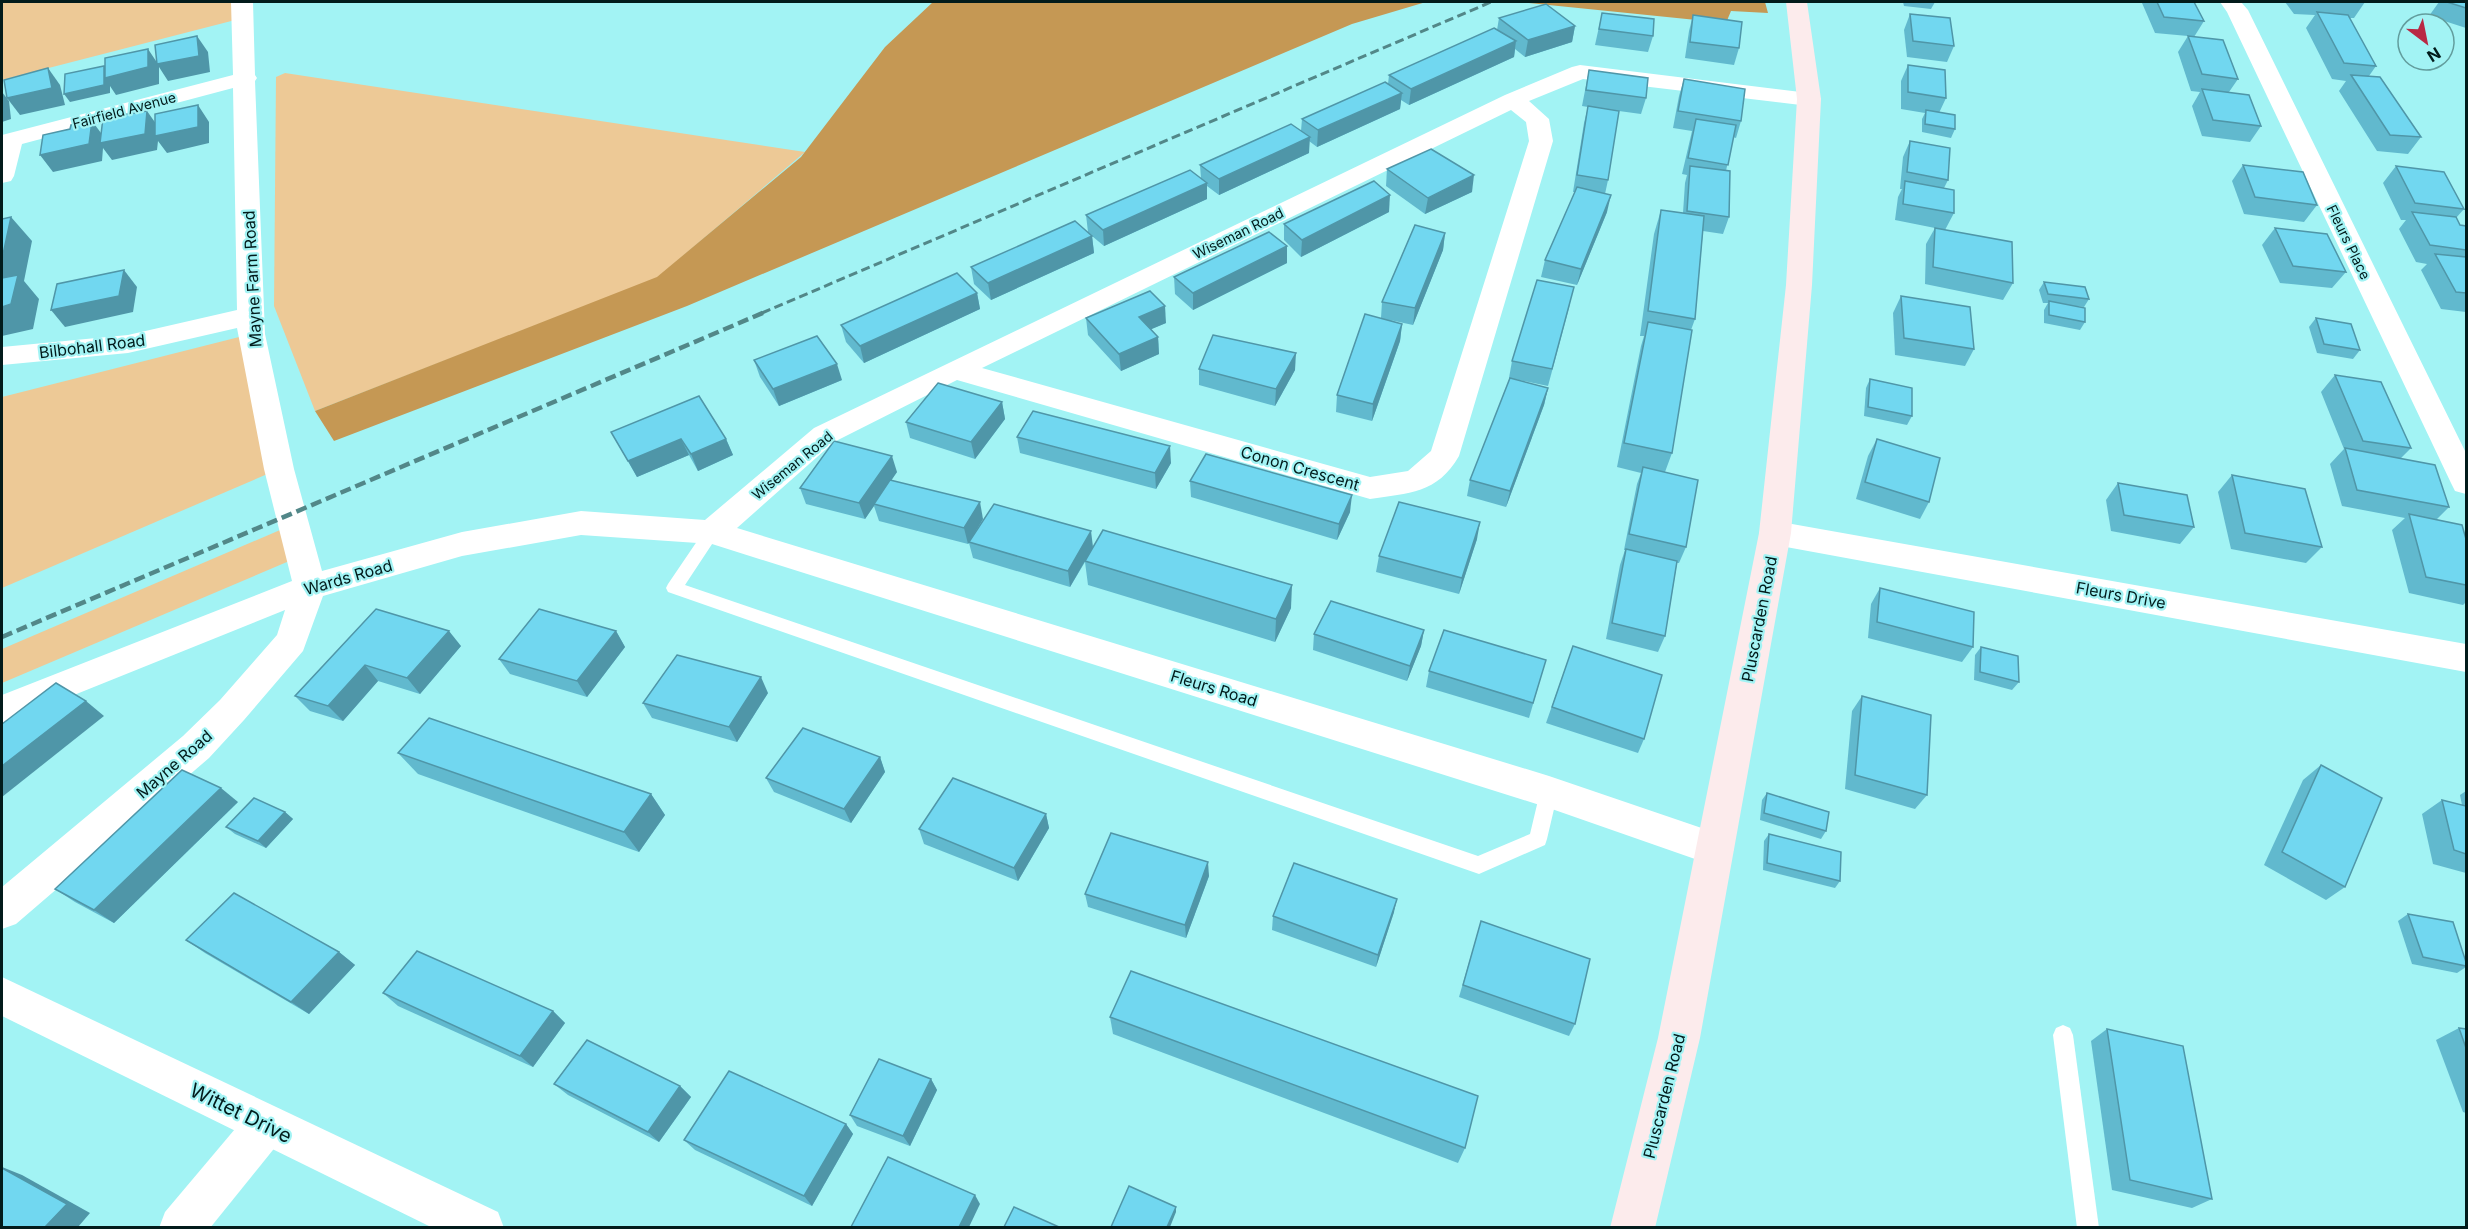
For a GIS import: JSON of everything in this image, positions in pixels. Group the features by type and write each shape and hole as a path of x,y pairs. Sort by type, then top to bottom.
{"main road":[{"name":"Pluscarden Road","path":"1632,1227 1679,1038 1775,533 1799,285 1809,99 1796,2"}],"street":[{"name":"Mayne Farm Road","path":"242,2 246,78 251,334 279,469 295,524 309,587"},
{"name":"Fleurs Place","path":"2230,2 2242,21 2466,483"},
{"name":"Wiseman Road","path":"712,532 824,435 1513,100 1580,72 1809,99"},
{"name":"Fairfield Avenue","path":"6,141 246,78"},
{"name":"Conon Crescent","path":"954,370 1370,488 1417,481 1444,456 1541,141 1537,119 1513,100"},
{"path":"2,176 6,141"},
{"name":"Bilbohall Road","path":"2,356 128,344 251,316"},
{"name":"Wards Road","path":"2,710 309,587 462,544 581,523 712,532"},
{"name":"Fleurs Road","path":"712,532 1549,792 1714,849"},
{"name":"Fleurs Drive","path":"1775,533 2466,658"},
{"name":"Mayne Road","path":"2,911 196,747 232,710 291,642 309,587"},
{"name":"Wittet Drive","path":"2,996 482,1227"},
{"path":"181,1227 266,1125"}],"lane":[{"path":"712,532 674,588 1479,865 1538,838 1549,792"},
{"path":"2063,1035 2088,1227"}],"shaded area":[{"path":"2,2 242,2 243,18 2,80"},
{"path":"933,2 1426,2 1352,24 687,306 334,441 315,411 657,277 801,157 885,47"},
{"path":"1519,2 1765,2 1768,13 1731,11 1726,23"},
{"path":"285,73 805,152 657,278 315,411 274,306 276,77"},
{"path":"251,334 279,469 2,588 2,397"},
{"path":"287,527 294,559 2,683 2,649"}],"building":[{"path":"2157,2 2194,2 2204,21 2164,17"},
{"path":"2447,2 2466,2 2466,8"},
{"path":"1546,4 1575,26 1528,40 1499,18"},
{"path":"2317,12 2348,15 2376,66 2344,63"},
{"path":"1602,13 1654,19 1653,36 1599,29"},
{"path":"1910,14 1950,18 1954,46 1913,41"},
{"path":"1693,15 1742,22 1739,48 1690,42"},
{"path":"1494,28 1516,41 1411,89 1389,75"},
{"path":"197,36 199,56 157,64 155,45"},
{"path":"2188,36 2223,40 2238,79 2202,74"},
{"path":"148,49 148,67 105,78 105,58"},
{"path":"1908,65 1945,70 1946,98 1908,92"},
{"path":"104,66 104,85 64,94 65,74"},
{"path":"48,68 52,88 7,98 4,80"},
{"path":"1589,70 1648,78 1646,98 1586,90"},
{"path":"2351,75 2380,77 2421,137 2390,135"},
{"path":"1684,79 1745,89 1741,121 1678,111"},
{"path":"1385,82 1402,93 1318,130 1302,119"},
{"path":"2202,89 2249,95 2261,126 2213,120"},
{"path":"198,105 198,127 155,136 155,114"},
{"path":"1588,106 1619,111 1608,180 1577,175"},
{"path":"1926,110 1955,115 1955,129 1925,124"},
{"path":"147,111 145,134 100,143 103,118"},
{"path":"1696,119 1736,125 1728,165 1688,158"},
{"path":"92,121 89,144 40,155 43,135 70,129 71,125"},
{"path":"1291,124 1310,137 1219,179 1200,165"},
{"path":"1910,141 1950,148 1948,180 1907,172"},
{"path":"1431,149 1474,175 1428,198 1387,169"},
{"path":"2243,165 2303,172 2317,205 2255,197"},
{"path":"1690,166 1730,171 1729,217 1687,211"},
{"path":"2396,166 2444,172 2464,209 2415,203"},
{"path":"1190,170 1207,183 1103,230 1086,215"},
{"path":"1374,181 1390,195 1302,240 1284,224"},
{"path":"1905,181 1954,190 1954,213 1903,204"},
{"path":"1577,187 1611,195 1581,269 1545,260"},
{"path":"1661,210 1704,216 1695,319 1648,311"},
{"path":"2412,212 2456,217 2460,225 2466,226 2466,250 2430,245"},
{"path":"11,217 2,259 2,219"},
{"path":"1075,221 1092,236 988,283 971,267"},
{"path":"1415,225 1445,233 1415,308 1382,302"},
{"path":"1935,228 2012,242 2013,283 1933,267"},
{"path":"2275,228 2327,234 2346,272 2293,266"},
{"path":"1269,232 1287,246 1193,293 1174,277"},
{"path":"2435,254 2466,257 2466,293 2456,292"},
{"path":"124,270 119,296 51,310 57,284"},
{"path":"957,273 977,293 860,346 841,325"},
{"path":"18,275 11,304 2,307 2,278"},
{"path":"1537,280 1574,287 1552,369 1512,361"},
{"path":"2044,282 2085,287 2089,299 2048,294"},
{"path":"1150,291 1165,306 1139,317 1158,337 1119,354 1086,318"},
{"path":"1901,296 1970,307 1974,349 1904,338"},
{"path":"2049,301 2085,308 2085,322 2049,315"},
{"path":"1365,314 1402,324 1373,404 1337,395"},
{"path":"2316,318 2351,324 2360,350 2324,344"},
{"path":"1648,322 1692,330 1672,453 1624,443"},
{"path":"1213,335 1296,353 1276,389 1199,369"},
{"path":"817,336 837,364 773,389 754,360"},
{"path":"2335,375 2381,382 2411,448 2363,441"},
{"path":"1510,378 1548,388 1510,491 1470,480"},
{"path":"1870,379 1912,388 1912,416 1868,407"},
{"path":"938,383 1002,402 971,442 906,422"},
{"path":"699,396 726,439 691,454 681,439 628,461 611,432"},
{"path":"1033,411 1170,446 1155,473 1017,437"},
{"path":"1877,439 1940,458 1929,502 1865,482"},
{"path":"834,441 892,456 859,503 800,488"},
{"path":"2345,448 2435,465 2449,507 2357,490"},
{"path":"1206,454 1352,495 1339,524 1190,481"},
{"path":"1643,467 1698,480 1686,547 1629,534"},
{"path":"2232,475 2305,489 2322,547 2245,533"},
{"path":"890,480 980,502 964,528 874,504"},
{"path":"2118,483 2187,495 2194,527 2124,515"},
{"path":"1399,502 1480,522 1462,578 1379,556"},
{"path":"994,504 1091,531 1068,571 969,542"},
{"path":"2409,514 2462,525 2466,539 2466,585 2426,577"},
{"path":"1103,530 1292,585 1276,619 1085,561"},
{"path":"1626,549 1677,561 1665,636 1612,623"},
{"path":"1880,588 1974,612 1973,647 1877,622"},
{"path":"1331,601 1424,630 1410,666 1314,634"},
{"path":"376,609 449,631 407,678 365,665 328,706 295,696"},
{"path":"539,609 616,631 577,681 499,659"},
{"path":"1444,630 1546,660 1533,703 1429,671"},
{"path":"1573,646 1662,675 1644,739 1552,707"},
{"path":"1981,647 2018,656 2019,682 1980,672"},
{"path":"677,655 761,677 729,727 643,703"},
{"path":"56,683 86,701 2,766 2,724"},
{"path":"1862,696 1931,715 1927,795 1855,775"},
{"path":"429,718 651,794 624,832 398,753"},
{"path":"803,728 880,757 844,809 766,778"},
{"path":"2321,765 2382,798 2345,887 2282,852"},
{"path":"182,770 221,788 94,910 55,889"},
{"path":"953,778 1046,814 1014,868 919,829"},
{"path":"1767,793 1829,812 1826,831 1764,813"},
{"path":"254,798 285,812 258,841 226,827"},
{"path":"2442,800 2466,806 2466,854 2454,850"},
{"path":"1111,833 1208,862 1185,925 1085,894"},
{"path":"1769,834 1841,852 1840,881 1767,863"},
{"path":"1294,863 1397,899 1378,955 1273,916"},
{"path":"234,893 339,952 291,1002 186,940"},
{"path":"2408,914 2453,922 2466,966 2423,957"},
{"path":"1481,921 1590,959 1575,1024 1463,985"},
{"path":"417,951 553,1011 520,1056 383,993"},
{"path":"1131,971 1478,1096 1465,1148 1110,1017"},
{"path":"2459,1028 2466,1029 2466,1048"},
{"path":"2107,1029 2183,1046 2212,1199 2130,1180"},
{"path":"587,1040 680,1086 648,1132 554,1084"},
{"path":"879,1059 931,1079 903,1136 850,1115"},
{"path":"729,1071 846,1124 804,1196 684,1140"},
{"path":"888,1157 975,1195 959,1227 851,1227"},
{"path":"2,1168 67,1204 45,1227 2,1227"},
{"path":"1129,1186 1176,1207 1167,1227 1111,1227"},
{"path":"1014,1207 1059,1227 1004,1227"}],"railway":[{"path":"762,313 1491,2"},
{"path":"2,637 765,312"}]}
